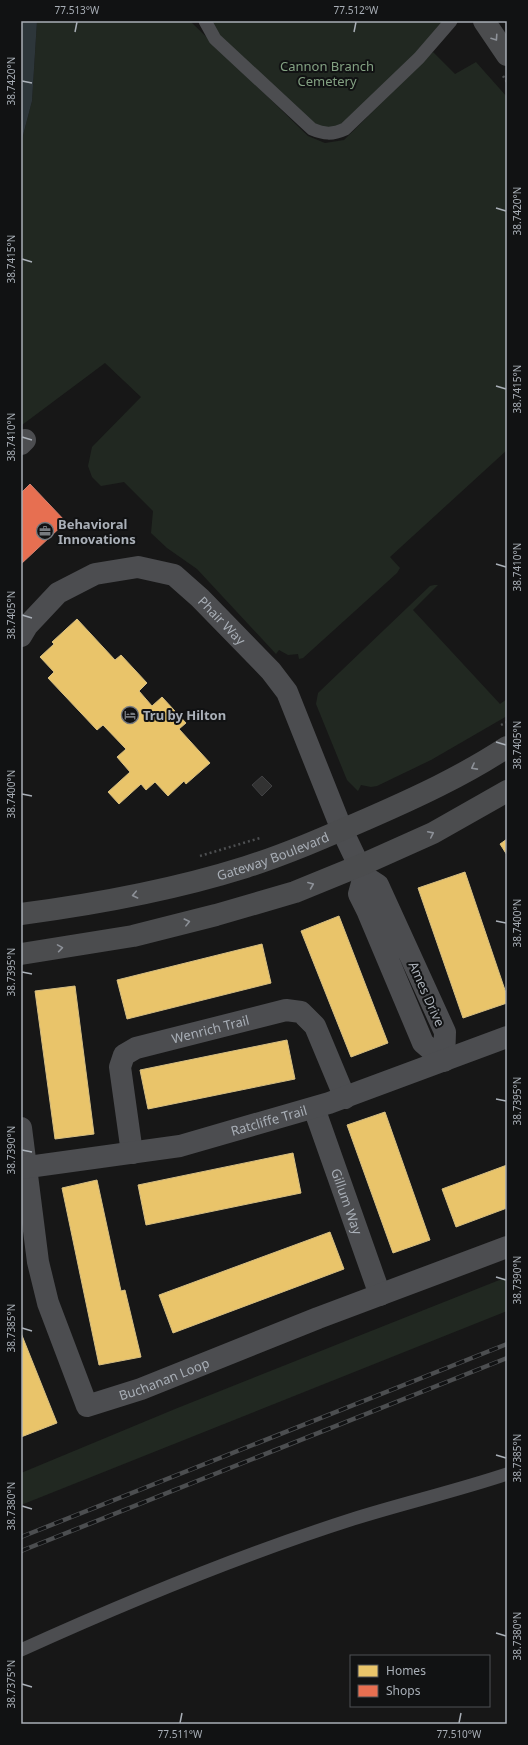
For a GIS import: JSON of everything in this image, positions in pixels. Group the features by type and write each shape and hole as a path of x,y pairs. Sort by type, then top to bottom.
{"street":[{"path":"484,21 507,54"},
{"name":"Phair Way","path":"21,636 27,626 58,593 95,574 138,566 174,576 206,604 271,671 287,692 342,830"},
{"name":"Gateway Boulevard","path":"21,914 92,904 174,886 246,866 342,830 413,800 486,761 507,747"},
{"path":"21,954 133,936 216,915 362,871 507,791"},
{"path":"342,830 362,871"},
{"name":"Ames Drive","path":"362,871 359,894 423,1043 444,1061"},
{"name":"Wenrich Trail","path":"132,1153 120,1067 124,1055 136,1048 286,1010 302,1012 315,1026 345,1098"},
{"name":"Ratcliffe Trail","path":"24,1168 180,1146 345,1098 507,1037"},
{"name":"Gillum Way","path":"314,1108 380,1295"},
{"name":"Buchanan Loop","path":"21,1128 24,1168 38,1262 48,1303 87,1406 141,1389 507,1247"}],"lane":[{"path":"205,21 215,39 312,129 323,134 336,133 345,129 419,58 451,21"},
{"path":"21,1650 116,1608 241,1558 353,1519 507,1474"}],"green space":[{"path":"37,21 190,21 308,136 325,143 344,140 433,52 455,74 476,62 507,97 507,450 390,557 400,568 397,573 303,658 299,659 298,654 288,655 279,650 276,654 197,569 167,548 151,533 153,511 124,482 101,486 92,477 88,466 92,447 141,397 105,363 22,425 21,424 21,143 32,101"},
{"name":"Cannon Branch Cemetery","path":"206,21 445,21 345,129 311,129"},
{"path":"438,585 413,610 500,704 507,699 507,716 431,760 377,786 371,787 361,785 358,791 347,780 316,704 318,693 430,586"},
{"path":"507,1277 507,1311 21,1505 21,1473 175,1409"}],"shaded area":[{"path":"21,21 37,21 32,101 21,143"}],"building: Homes":[{"name":"Tru by Hilton","path":"77,619 115,660 121,655 147,683 139,691 152,706 162,697 186,723 179,729 210,763 186,784 184,781 168,796 155,782 146,790 141,784 119,804 108,792 130,772 117,757 126,749 103,725 97,730 48,678 54,672 40,657 54,644 52,642"},
{"path":"507,839 507,855 500,844"},
{"path":"465,872 507,996 507,1003 463,1018 418,888"},
{"path":"339,916 388,1043 351,1057 301,931"},
{"path":"262,944 271,983 127,1019 117,980"},
{"path":"75,986 94,1134 55,1139 35,991"},
{"path":"287,1040 295,1079 148,1109 140,1070"},
{"path":"385,1112 430,1240 393,1253 347,1125"},
{"path":"293,1153 301,1193 146,1225 138,1185"},
{"path":"507,1165 507,1208 456,1227 442,1189"},
{"path":"97,1180 121,1291 125,1290 141,1357 99,1365 62,1188"},
{"path":"330,1232 344,1269 173,1333 159,1295"},
{"path":"21,1333 57,1423 21,1437"}],"building: Shops":[{"path":"30,484 66,522 21,564 21,493"}],"building: Other":[{"path":"262,776 272,786 262,796 252,785"}],"railway":[{"path":"21,1537 507,1344"},
{"path":"21,1551 507,1358"}],"place":[{"name":"Behavioral Innovations","path":"45,531"},
{"name":"Tru by Hilton","path":"130,715"}]}
